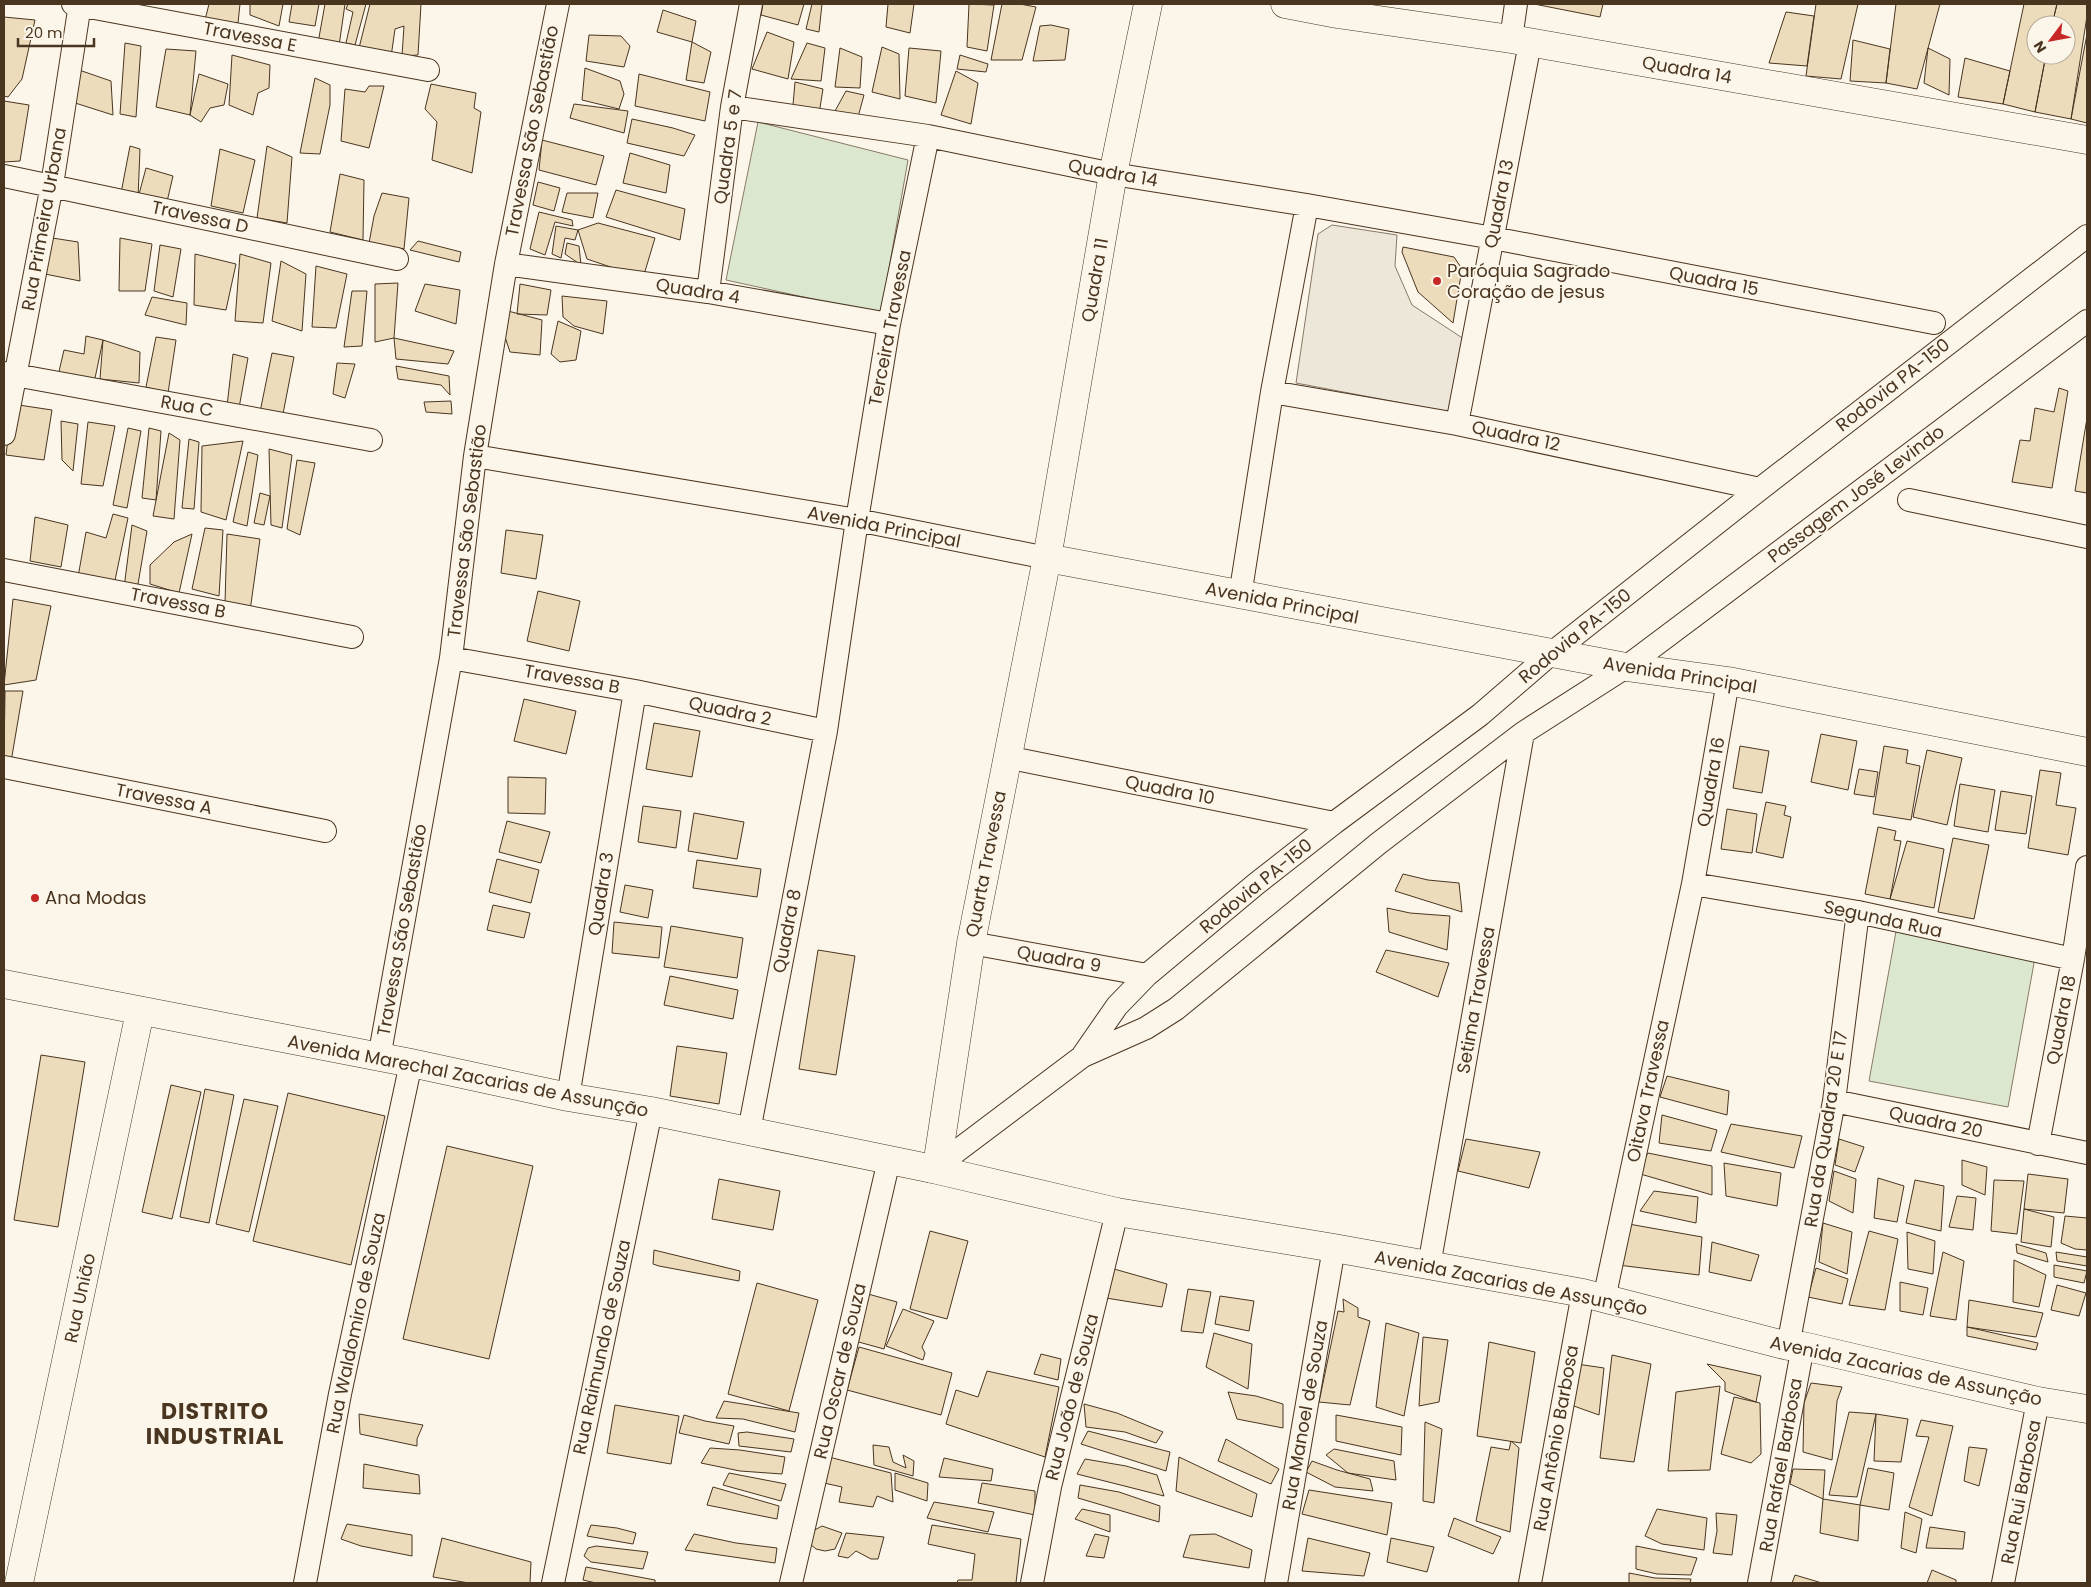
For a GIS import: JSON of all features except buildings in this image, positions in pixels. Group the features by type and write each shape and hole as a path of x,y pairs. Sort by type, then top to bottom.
{"street":[{"name":"Travessa E","path":"77,4 428,70"},
{"name":"Rua Primeira Urbana","path":"4,434 10,374 52,185 77,4"},
{"name":"Travessa São Sebastião","path":"379,1058 450,658 475,456 506,264 558,4"},
{"name":"Quadra 5 e 7","path":"708,292 732,107 751,4"},
{"name":"Quadra 11","path":"1047,558 1113,174 1148,4"},
{"name":"Quadra 14","path":"1285,4 1347,9 2087,140"},
{"name":"Quadra 13","path":"1457,424 1493,238 1520,41 1516,4"},
{"name":"Quadra 14","path":"732,107 928,136 1113,174 1307,205 1493,238"},
{"name":"Terceira Travessa","path":"857,520 890,324 928,136"},
{"name":"Travessa D","path":"4,176 397,259"},
{"path":"1240,596 1272,392 1307,205"},
{"name":"Rodovia PA-150","path":"1083,1056 1117,1006 1147,976 1256,884 1334,823 1480,716 1552,653 2087,236"},
{"name":"Quadra 15","path":"1493,238 1934,323"},
{"name":"Quadra 4","path":"506,264 708,292 890,324"},
{"name":"Passagem José Levindo","path":"1626,667 2087,321"},
{"name":"Rua C","path":"10,374 371,440"},
{"name":"Quadra 12","path":"1272,392 1457,424 1760,489"},
{"name":"Avenida Principal","path":"475,456 857,520 1240,596 1626,667 1728,681 2087,752"},
{"path":"1910,500 2087,537"},
{"path":"826,731 857,520"},
{"name":"Quarta Travessa","path":"935,1168 971,943 1006,757 1047,558"},
{"name":"Travessa B","path":"4,570 352,637"},
{"name":"Travessa B","path":"450,658 635,690"},
{"name":"Rodovia PA-150","path":"935,1168 1083,1056 1146,1028 1176,1009 1379,843 1523,733 1626,667"},
{"name":"Quadra 16","path":"1693,884 1728,681"},
{"name":"Quadra 2","path":"635,690 826,731"},
{"name":"Quadra 3","path":"568,1097 635,690"},
{"name":"Quadra 8","path":"749,1131 826,731"},
{"name":"Setima Travessa","path":"1429,1266 1523,733"},
{"name":"Quadra 10","path":"1006,757 1334,823"},
{"name":"Travessa A","path":"4,768 325,831"},
{"name":"Quadra 18","path":"2038,1144 2073,959 2087,866"},
{"name":"Segunda Rua","path":"1693,884 1858,912 2073,959"},
{"name":"Oitava Travessa","path":"1594,1296 1693,884"},
{"name":"Rua da Quadra 20 E 17","path":"1796,1346 1834,1101 1858,912"},
{"name":"Quadra 9","path":"971,943 1147,976"},
{"name":"Avenida Marechal Zacarias de Assunção","path":"4,984 140,1012 411,1063 568,1097 651,1111 935,1168"},
{"name":"Rua União","path":"19,1583 140,1012"},
{"name":"Rua Waldomiro de Souza","path":"305,1583 340,1394 411,1063"},
{"name":"Quadra 20","path":"1834,1101 2087,1153"},
{"name":"Rua Raimundo de Souza","path":"553,1583 651,1111"},
{"name":"Rua Oscar de Souza","path":"791,1583 888,1160"},
{"name":"Avenida Zacarias de Assunção","path":"935,1168 1117,1212 1334,1248 1594,1296 1796,1346 2038,1401 2087,1409"},
{"name":"Rua João de Souza","path":"1032,1583 1050,1488 1117,1212"},
{"name":"Rua Manoel de Souza","path":"1276,1583 1334,1248"},
{"name":"Rua Antônio Barbosa","path":"1530,1583 1594,1296"},
{"name":"Rua Rafael Barbosa","path":"1760,1583 1796,1346"},
{"name":"Rua Rui Barbosa","path":"2003,1583 2038,1401"}],"green space":[{"path":"758,122 908,160 881,314 726,280"},
{"path":"1897,926 2036,952 2008,1107 1869,1081"}],"shaded area":[{"path":"1332,225 1397,235 1395,266 1412,305 1464,339 1449,412 1296,383 1318,234"}],"place":[{"name":"Paróquia Sagrado Coração de jesus","path":"1437,281"},
{"name":"Ana Modas","path":"35,898"}],"district":[{"name":"DISTRITO INDUSTRIAL","path":"215,1424"}]}
